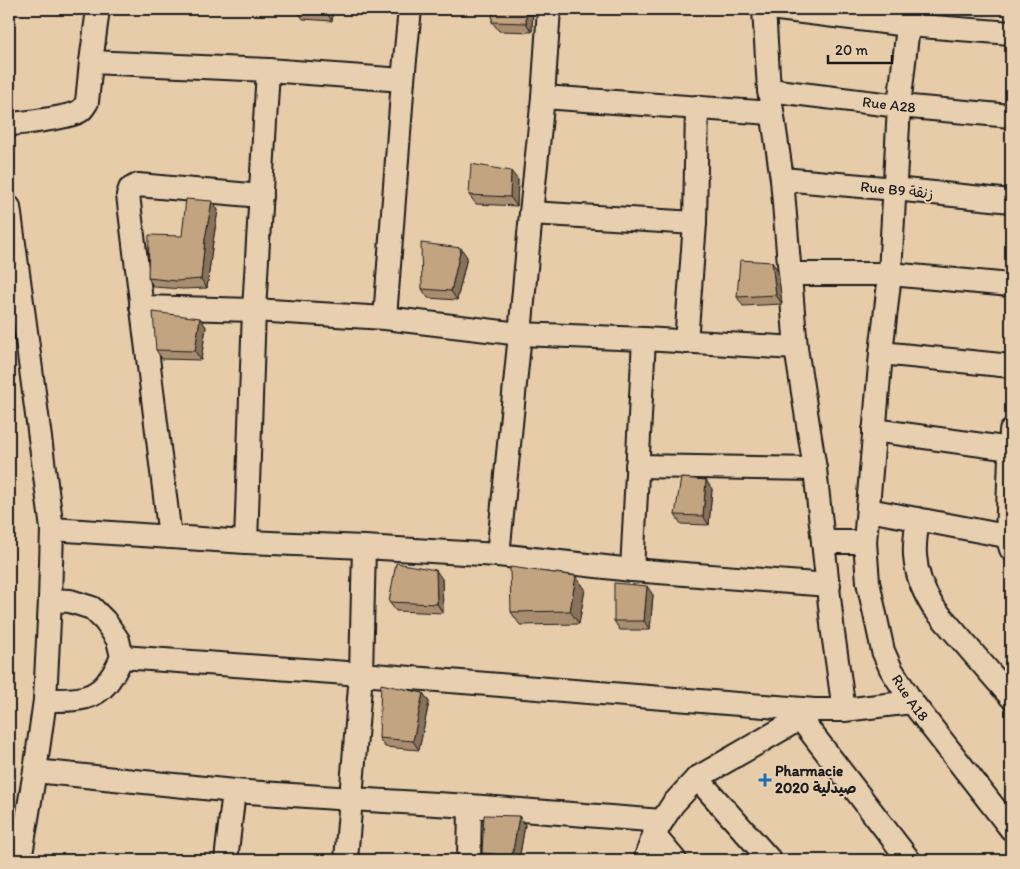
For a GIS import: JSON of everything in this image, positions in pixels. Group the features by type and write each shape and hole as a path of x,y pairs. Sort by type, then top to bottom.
{"street":[{"path":"9,126 70,115 80,111 87,102 90,62 98,9"},
{"path":"385,318 402,80 410,9"},
{"path":"498,555 544,97 549,9"},
{"path":"764,9 769,90 782,179 796,348 815,469 844,710"},
{"path":"778,9 909,17 1011,33"},
{"name":"Rue A18","path":"909,17 899,106 890,274 881,353 865,542 868,582 883,651 891,669 912,702 1011,829"},
{"path":"90,62 268,70 402,80"},
{"path":"246,542 254,310 268,70"},
{"name":"Rue A28","path":"769,90 899,106 1011,116"},
{"path":"544,97 772,113"},
{"path":"686,342 695,223 697,107"},
{"name":"Rue B9 زنقة","path":"782,179 1011,201"},
{"path":"170,537 128,195 130,189 138,185 260,196"},
{"path":"9,207 52,529 45,700 20,860"},
{"path":"531,213 695,223"},
{"path":"790,274 890,274 1011,285"},
{"path":"141,307 254,310 385,318 520,334 796,348"},
{"path":"632,570 644,339"},
{"path":"881,353 1011,366"},
{"path":"868,510 918,518 1010,541 1011,443 874,430"},
{"path":"637,466 815,469"},
{"path":"918,518 915,553 918,573 926,596 938,613 1011,697"},
{"path":"52,529 246,542 498,555 632,570 829,585"},
{"path":"823,542 865,542"},
{"path":"346,860 361,674 364,547"},
{"path":"45,700 83,699 100,690 111,679 122,657 118,640 105,621 92,608 70,601 50,600"},
{"path":"122,657 361,674 807,714 912,702"},
{"path":"645,860 658,828 673,804 697,778 807,714"},
{"path":"807,714 910,860"},
{"path":"35,771 234,791 470,806 658,828"},
{"path":"697,778 770,860"},
{"path":"226,860 234,791"},
{"path":"469,860 470,806"},
{"path":"658,828 675,860"}],"building":[{"path":"326,9 326,12 297,10"},
{"path":"493,9 526,9 526,23 492,22"},
{"path":"471,164 511,171 510,197 469,195"},
{"path":"186,199 212,201 205,239 201,279 176,281 148,278 149,235 182,236"},
{"path":"421,243 461,248 451,291 422,289"},
{"path":"740,260 772,262 776,295 737,297"},
{"path":"153,312 200,318 195,351 156,350"},
{"path":"681,478 706,480 703,516 675,515"},
{"path":"396,563 436,570 437,604 389,602"},
{"path":"510,567 576,576 570,611 511,612"},
{"path":"614,583 647,586 644,621 614,621"},
{"path":"381,684 423,693 413,741 379,738"},
{"path":"484,815 519,816 512,856 482,853"}],"place":[{"name":"Pharmacie 2020 صيدلية","path":"765,780"}]}
